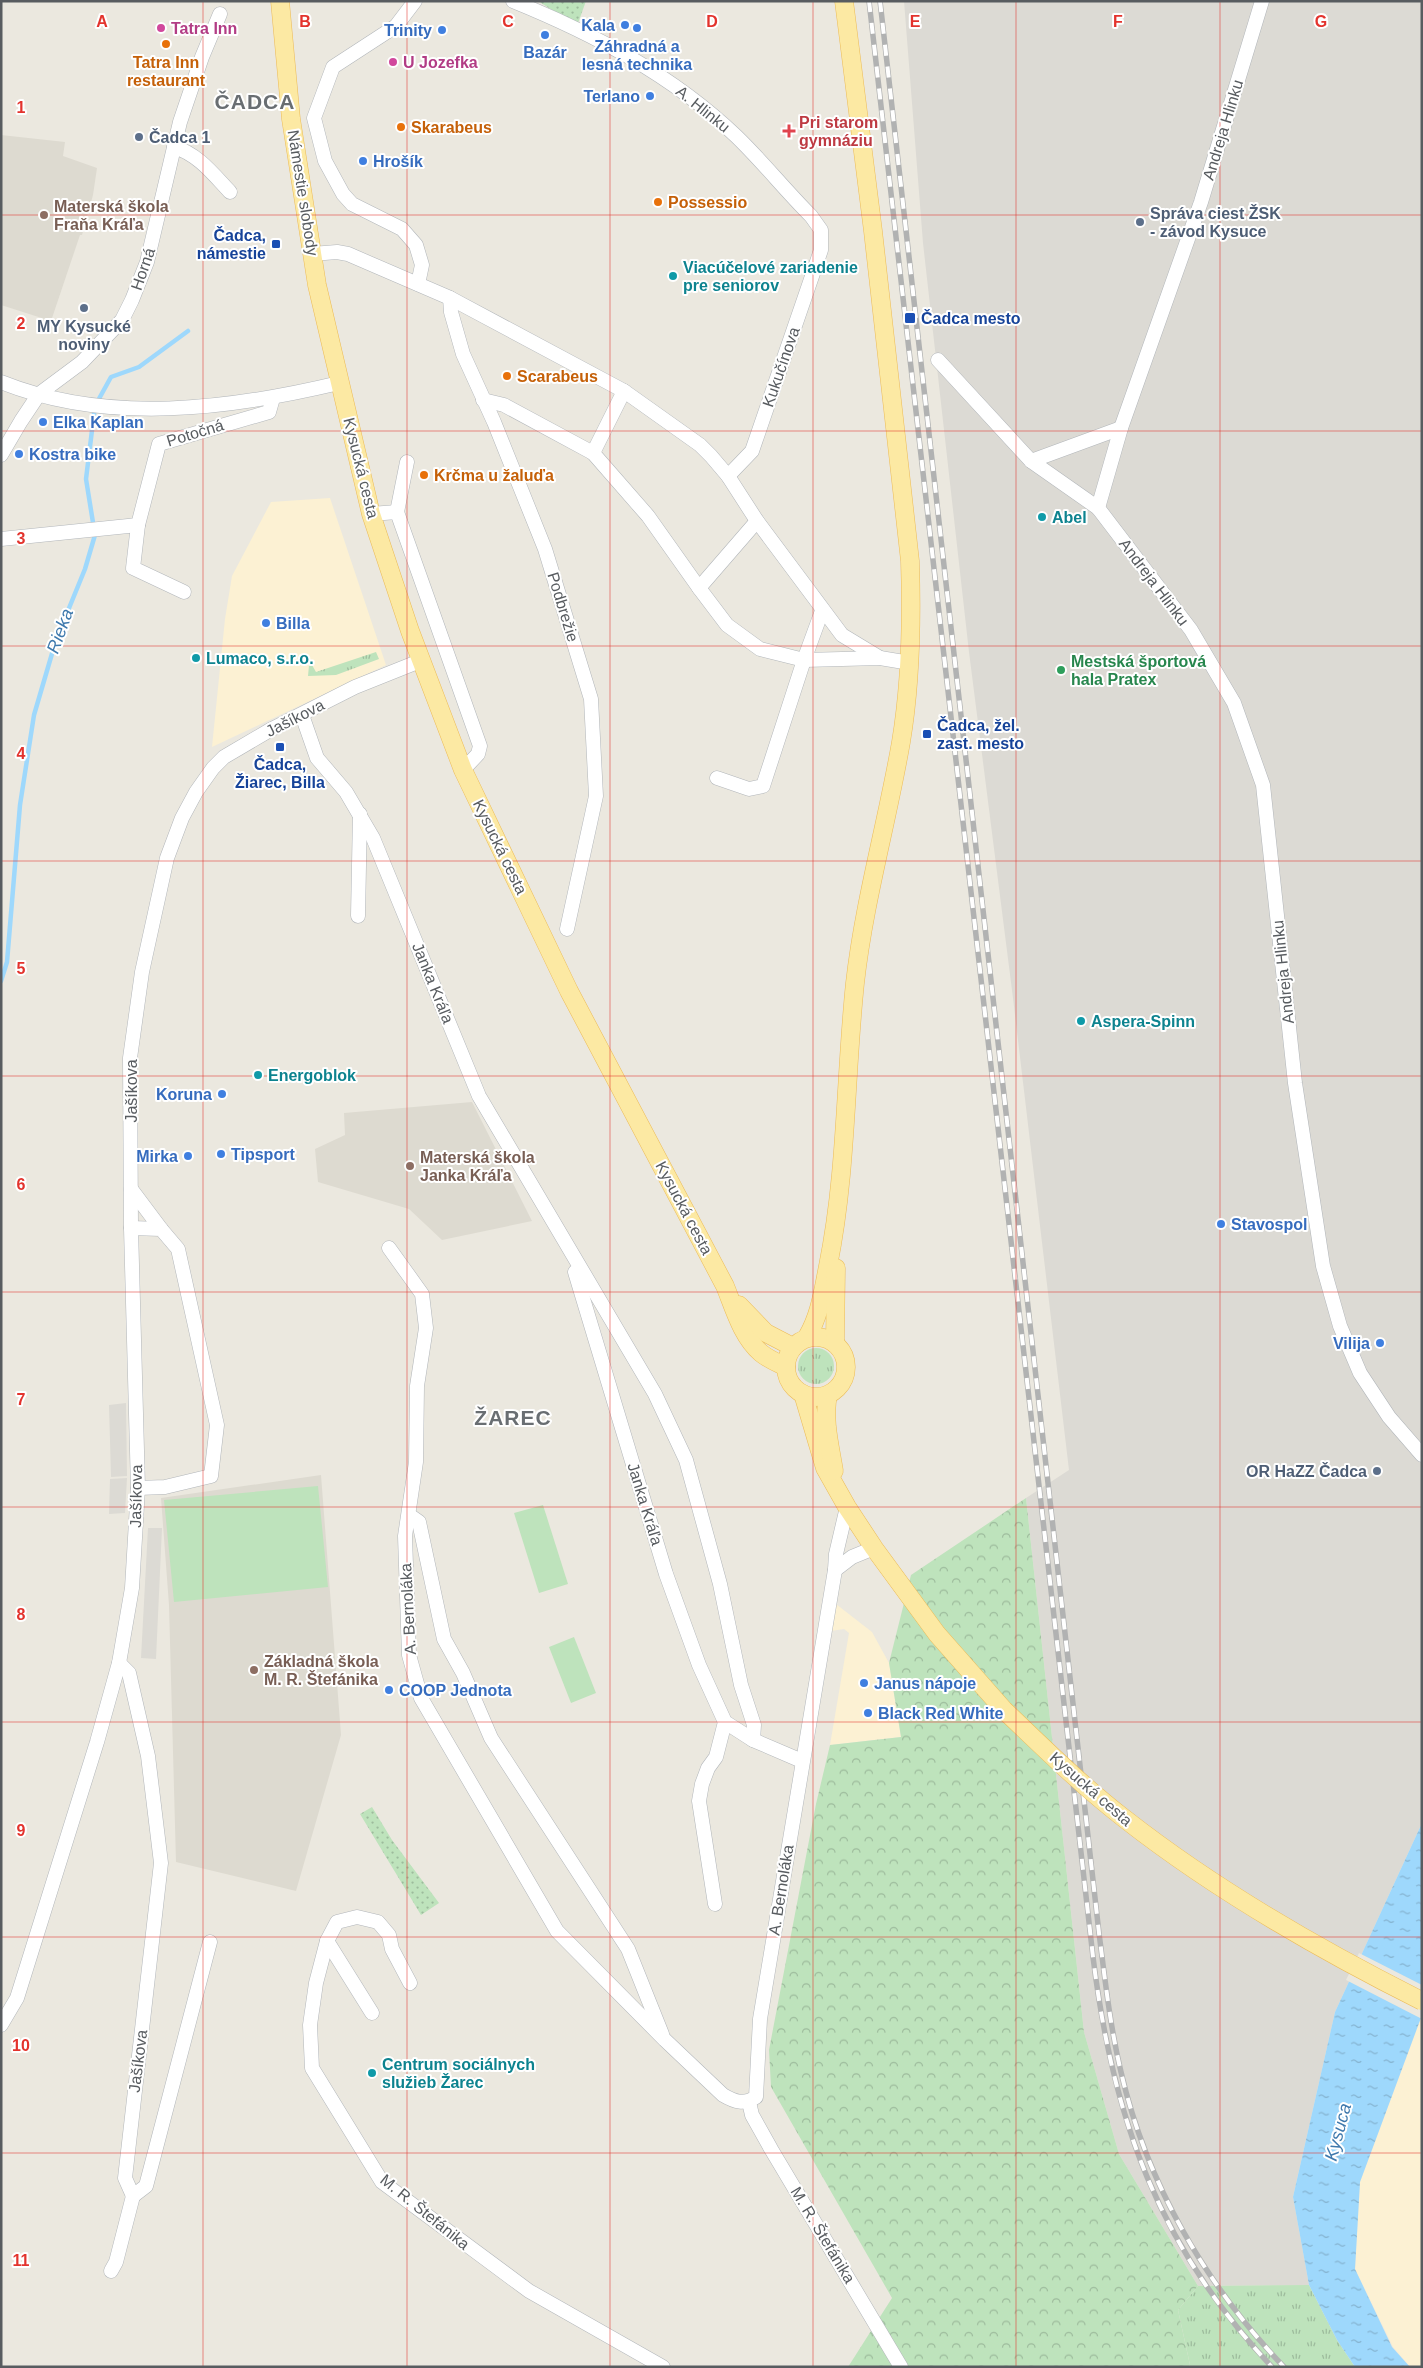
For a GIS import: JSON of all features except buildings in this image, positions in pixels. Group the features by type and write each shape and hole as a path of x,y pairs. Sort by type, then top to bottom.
{"main road":[{"name":"Námestie slobody","path":"280,1 288,94 312,254 339,382"},
{"path":"803,1394 815,1397 828,1395 842,1383 846,1375 845,1357 834,1342 837,1222 855,982 870,893 901,741 910,663 912,616 910,561 873,231 844,1"},
{"name":"Kysucká cesta","path":"339,382 371,514 420,661 463,770 570,991 725,1286 750,1340 761,1353 786,1367 790,1383 803,1394 817,1447 825,1468 847,1507 874,1548 937,1634 1004,1710 1117,1812 1175,1857 1281,1925 1422,2002"},
{"path":"786,1367 787,1356 817,1321 837,1222"},
{"name":"Kysucká cesta","path":"725,1286 757,1325 800,1342 826,1338 834,1342"},
{"name":"Kysucká cesta","path":"828,1395 826,1408 827,1423 838,1489"}],"street":[{"path":"414,1 396,26 333,67 314,118 325,160 343,194 358,208 402,229 416,245 422,265 418,284"},
{"name":"A. Hlinku","path":"513,1 618,50 662,76 704,108 736,136 811,216 820,230 820,250"},
{"name":"Andreja Hlinku","path":"1098,508 1121,428 1201,202 1262,1"},
{"name":"Horná","path":"1,455 21,420 39,394 82,362 122,320 147,262 174,147 194,79 220,14"},
{"path":"174,147 187,151 196,157 230,192"},
{"name":"Kukučínova","path":"728,476 752,451 820,250"},
{"path":"312,254 337,252 348,254 450,298 624,391 700,445 712,456 728,476 757,521 822,611 842,635 880,658"},
{"name":"Podbrežie","path":"450,298 451,312 463,354 545,549 591,699 596,796 567,929"},
{"name":"Andreja Hlinku","path":"938,360 1031,461 1098,508 1190,630 1234,703 1264,785 1295,1083 1323,1266 1340,1326 1360,1373 1389,1417 1422,1455"},
{"path":"1,382 78,404 120,408 191,406 273,398 339,382"},
{"path":"593,453 624,391"},
{"name":"Potočná","path":"184,592 133,568 138,525 159,444 240,420 262,416 269,412 273,398"},
{"path":"483,400 504,405 593,453 648,516 727,625 760,649 804,660 880,658 910,663"},
{"path":"1031,461 1121,428"},
{"path":"407,462 397,512 480,746 478,754 463,770"},
{"path":"371,514 397,512"},
{"path":"699,588 757,521"},
{"path":"1,539 138,525"},
{"path":"717,778 749,789 763,786 822,611"},
{"name":"Jašíkova","path":"1,2025 17,1998 97,1742 120,1663 132,1588 138,1488 131,1228 130,1058 142,972 161,880 174,837 196,792 213,768 237,748 355,687 420,661"},
{"name":"Janka Kráľa","path":"302,715 317,758 346,792 374,838 479,1096 655,1394 686,1460 720,1584 742,1685 754,1724 753,1740"},
{"path":"358,916 360,814"},
{"path":"131,1189 178,1249 217,1425 211,1476 165,1487 138,1488"},
{"path":"131,1228 161,1229"},
{"name":"A. Bernoláka","path":"389,1248 422,1294 426,1328 417,1386 416,1462 405,1536 409,1656 421,1698 557,1931 665,2040 734,2102 749,2102 756,2097 760,2019 835,1570 836,1554 847,1507"},
{"name":"Janka Kráľa","path":"569,1251 666,1574 699,1665 726,1722"},
{"name":"A. Bernoláka","path":"409,1515 418,1522 444,1639 462,1673 491,1738 628,1949 665,2040"},
{"path":"835,1570 852,1557 874,1548"},
{"name":"Jašíkova","path":"120,1663 129,1673 148,1756 161,1863 125,2178 133,2196"},
{"path":"715,1904 699,1801 708,1768 716,1757 726,1722 753,1740 802,1761"},
{"name":"M. R. Štefánika","path":"410,1982 392,1949 389,1935 378,1922 357,1917 337,1922 327,1941 316,1983 310,2025 312,2068 382,2182 529,2291 663,2367"},
{"path":"327,1941 372,2013"},
{"path":"110,2271 116,2262 133,2196 146,2186 210,1942"},
{"name":"M. R. Štefánika","path":"749,2102 752,2115 771,2148 902,2367"}],"shaded area":[{"path":"904,1 1422,1 1422,1823 1335,2012 1293,2197 1309,2285 1198,2286 1119,2154 1084,2032 1026,1498 1069,1470 1013,998 969,652 923,243"},
{"name":"Materská škola Fraňa Kráľa","path":"1,135 65,142 63,156 97,168 93,195 82,235 80,235 51,321 1,305"},
{"path":"330,498 386,665 212,747 225,619 232,576 271,502"},
{"name":"Materská škola Janka Kráľa","path":"472,1102 532,1221 442,1240 409,1209 318,1182 315,1149 345,1135 344,1113"},
{"path":"126,1403 127,1476 111,1477 109,1405"},
{"name":"Základná škola M. R. Štefánika","path":"321,1475 341,1735 296,1891 176,1862 169,1605 161,1498"},
{"path":"127,1478 125,1513 109,1514 110,1479"},
{"path":"148,1528 162,1528 156,1659 141,1658"},
{"path":"836,1604 872,1632 889,1663 901,1737 830,1745 849,1633 844,1629 831,1631"},
{"path":"1422,2015 1422,2367 1410,2367 1393,2347 1355,2269 1360,2182"}],"green space":[{"path":"538,1 586,1 577,26"},
{"path":"376,652 379,659 336,675 308,676 309,665 312,665 316,672"},
{"path":"816,1348 823,1349 829,1353 833,1359 833,1373 829,1379 823,1383 816,1384 809,1383 803,1379 799,1373 798,1366 799,1359 803,1353 809,1349"},
{"path":"318,1486 328,1587 174,1602 164,1500"},
{"path":"1026,1498 1084,2032 1119,2154 1198,2286 1178,2310 1190,2365 1188,2367 848,2367 892,2298 771,2087 769,2050 816,1804 830,1745 901,1737 889,1663 911,1575"},
{"path":"543,1505 568,1584 539,1593 514,1513"},
{"path":"574,1637 596,1693 571,1703 549,1647"},
{"path":"372,1807 392,1840 439,1903 421,1915 360,1814"},
{"path":"1309,2285 1337,2340 1355,2367 1188,2367 1190,2365 1178,2310 1198,2286"}],"water":[{"name":"Kysuca","path":"1422,1823 1422,2015 1360,2182 1355,2269 1392,2347 1410,2367 1355,2367 1337,2340 1309,2285 1293,2197 1335,2012"}],"pier":[{"path":"1359,1953 1422,1985 1422,2019 1346,1980"}],"waterway":[{"name":"Rieka","path":"1,981 7,962 20,805 34,715 56,640 85,569 95,535 86,479 95,406 111,377 139,367 188,331"}],"railway":[{"path":"869,1 1093,1957 1102,2016 1113,2072 1128,2126 1147,2177 1171,2227 1199,2275 1232,2321 1272,2367"},
{"path":"880,1 1099,1933 1111,2020 1117,2055 1132,2113 1146,2154 1163,2193 1205,2267 1229,2302 1284,2367"}],"place":[{"name":"Kala","path":"625,25"},
{"name":"Tatra Inn","path":"161,28"},
{"name":"Záhradná a lesná technika","path":"637,28"},
{"name":"Trinity","path":"442,30"},
{"name":"Bazár","path":"545,35"},
{"name":"Tatra Inn restaurant","path":"166,44"},
{"name":"U Jozefka","path":"393,62"},
{"name":"Terlano","path":"650,96"},
{"name":"Skarabeus","path":"401,127"},
{"name":"Pri starom gymnáziu","path":"789,131"},
{"name":"Čadca 1","path":"139,137"},
{"name":"Hrošík","path":"363,161"},
{"name":"Possessio","path":"658,202"},
{"name":"Materská škola Fraňa Kráľa","path":"44,215"},
{"name":"Správa ciest ŽSK - závod Kysuce","path":"1140,222"},
{"name":"Čadca, námestie","path":"276,244"},
{"name":"Viacúčelové zariadenie pre seniorov","path":"673,276"},
{"name":"MY Kysucké noviny","path":"84,308"},
{"name":"Čadca mesto","path":"910,318"},
{"name":"Scarabeus","path":"507,376"},
{"name":"Elka Kaplan","path":"43,422"},
{"name":"Kostra bike","path":"19,454"},
{"name":"Krčma u žaluďa","path":"424,475"},
{"name":"Abel","path":"1042,517"},
{"name":"Billa","path":"266,623"},
{"name":"Lumaco, s.r.o.","path":"196,658"},
{"name":"Mestská športová hala Pratex","path":"1061,670"},
{"name":"Čadca, žel. zast. mesto","path":"927,734"},
{"name":"Čadca, Žiarec, Billa","path":"280,747"},
{"name":"Aspera-Spinn","path":"1081,1021"},
{"name":"Energoblok","path":"258,1075"},
{"name":"Koruna","path":"222,1094"},
{"name":"Tipsport","path":"221,1154"},
{"name":"Mirka","path":"188,1156"},
{"name":"Materská škola Janka Kráľa","path":"410,1166"},
{"name":"Stavospol","path":"1221,1224"},
{"name":"Vilija","path":"1380,1343"},
{"name":"OR HaZZ Čadca","path":"1377,1471"},
{"name":"Základná škola M. R. Štefánika","path":"254,1670"},
{"name":"Janus nápoje","path":"864,1683"},
{"name":"COOP Jednota","path":"389,1690"},
{"name":"Black Red White","path":"868,1713"},
{"name":"Centrum sociálnych služieb Žarec","path":"372,2073"}],"district":[{"name":"ČADCA","path":"255,101"},
{"name":"ŽAREC","path":"513,1417"}]}
